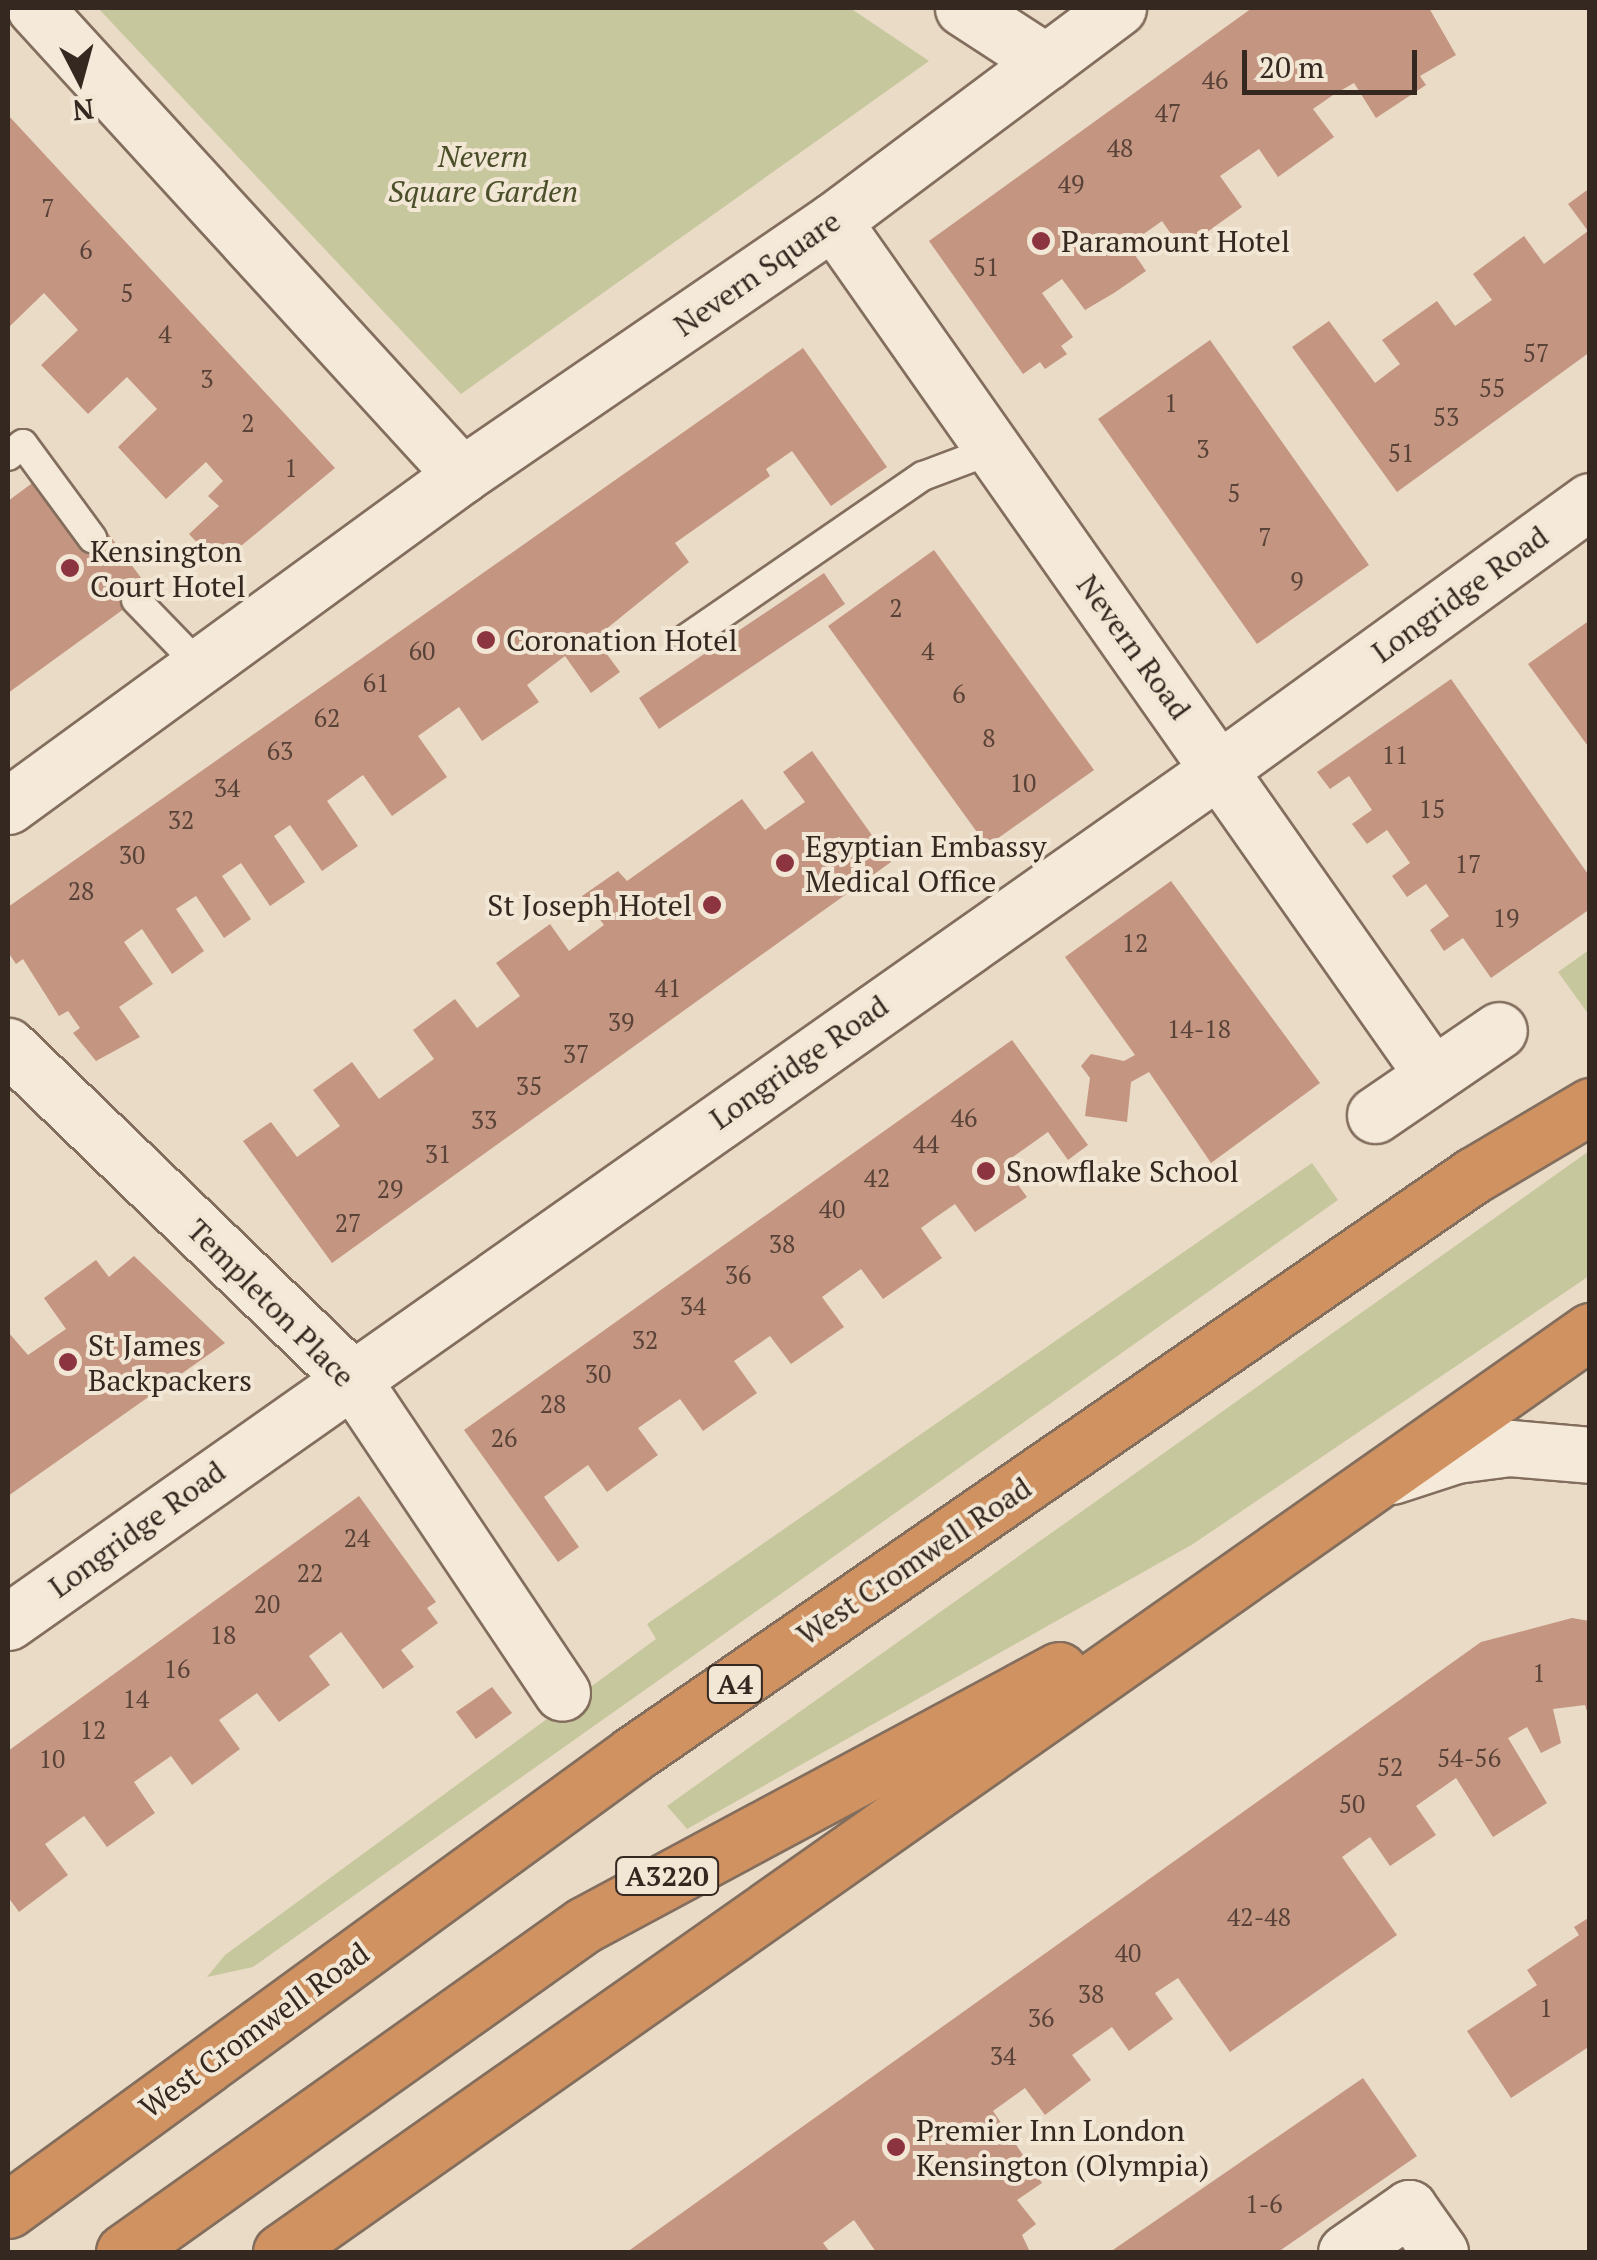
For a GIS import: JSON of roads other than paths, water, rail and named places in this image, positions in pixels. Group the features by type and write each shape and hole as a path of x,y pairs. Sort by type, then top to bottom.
{"highway":[{"name":"West Cromwell Road","path":"8,2210 633,1754 1474,1175 1590,1106"},
{"path":"282,2252 1590,1330"},
{"name":"A3220","path":"124,2252 584,1925 1252,1569"}],"street":[{"path":"35,8 462,475"},
{"path":"963,8 1046,62"},
{"name":"Nevern Square","path":"8,806 462,475 833,221 1118,8"},
{"name":"Nevern Road","path":"833,221 1221,768 1432,1074"},
{"name":"Longridge Road","path":"8,1622 350,1376 1221,768 1590,500"},
{"path":"1376,1115 1499,1030"},
{"name":"Templeton Place","path":"8,1046 350,1376 562,1693"},
{"path":"1380,1480 1456,1456 1510,1448 1590,1456"},
{"path":"1346,2252 1409,2208 1440,2252"}],"lane":[{"path":"8,456 23,444 92,538"},
{"path":"687,638 923,476 992,450"},
{"path":"136,600 199,665"}],"place":[{"name":"Paramount Hotel","path":"1041,241"},
{"name":"Kensington Court Hotel","path":"70,568"},
{"name":"Coronation Hotel","path":"486,640"},
{"name":"Egyptian Embassy Medical Office","path":"785,863"},
{"name":"St Joseph Hotel","path":"712,905"},
{"name":"Snowflake School","path":"986,1171"},
{"name":"St James Backpackers","path":"68,1362"},
{"name":"Premier Inn London Kensington (Olympia)","path":"896,2147"}],"park label":[{"name":"Nevern Square Garden","path":"483,173"}]}
